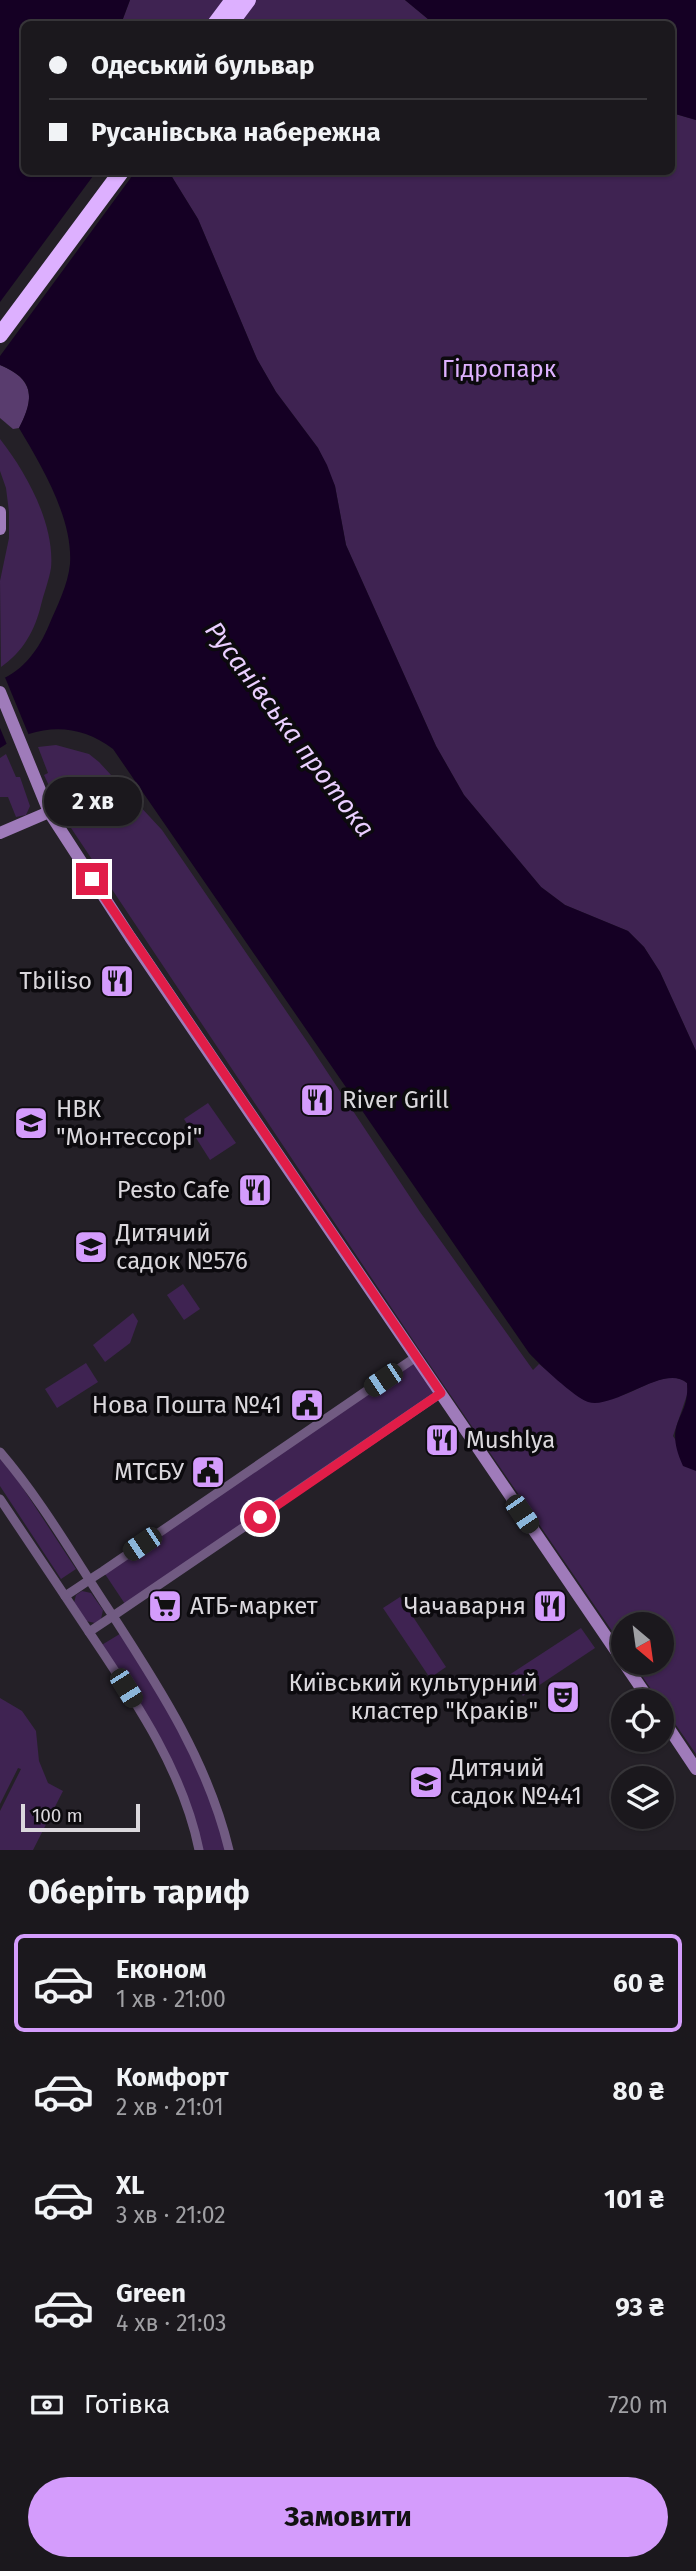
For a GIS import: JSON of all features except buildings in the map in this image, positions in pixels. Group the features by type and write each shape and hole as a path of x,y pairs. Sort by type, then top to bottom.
{"highway":[{"path":"217,21 233,0"},
{"path":"232,21 248,0"},
{"path":"0,318 105,175"},
{"path":"0,335 119,175"}],"main road":[{"path":"0,512 0,528"},
{"path":"0,692 49,812 130,937 642,1689"},
{"path":"0,833 49,812"},
{"path":"674,1736 696,1769"}],"street":[{"path":"65,1596 416,1357"},
{"path":"89,1632 441,1393"},
{"path":"0,1452 19,1474 173,1709 212,1792 229,1850"},
{"path":"0,1499 126,1688 159,1745 186,1806 199,1850"}],"green space":[{"path":"130,0 405,0 430,21 122,21"},
{"name":"Гідропарк","path":"675,114 696,120 696,1051 660,972 644,947 628,931 565,905 541,887 464,795 436,746 346,545 335,486 318,448 276,392 257,359 198,219 171,175 675,175"},
{"path":"0,439 20,467 37,499 51,551 50,573 35,623 22,647 1,667 0,581 9,538 9,512 6,488 0,471"},
{"path":"56,745 89,754 162,830 420,1212 533,1370 539,1364 584,1400 623,1395 664,1379 680,1379 687,1383 688,1392 673,1436 696,1471 696,1754 674,1722 674,1689 651,1689 641,1675 674,1675 674,1612 611,1612 611,1629 421,1352 63,816 44,775 48,773 38,747"},
{"path":"6,754 16,777 20,777 30,806 26,815 16,817 8,797 0,797 0,758"},
{"path":"208,1103 236,1143 210,1160 184,1119"},
{"path":"183,1284 200,1309 184,1320 167,1295"},
{"path":"133,1313 138,1321 130,1343 105,1362 93,1345"},
{"path":"416,1357 441,1393 127,1607 103,1571"},
{"path":"86,1363 98,1382 57,1408 45,1389"},
{"path":"0,1459 15,1476 76,1569 61,1579 0,1486"},
{"path":"82,1591 91,1593 103,1610 101,1619 95,1623 86,1621 74,1603 76,1595"},
{"path":"400,1597 446,1667 430,1678 383,1608"},
{"path":"581,1628 595,1648 523,1696 509,1675"},
{"path":"123,1632 197,1756 229,1850 199,1850 170,1767 100,1646"},
{"path":"0,1698 22,1711 36,1731 39,1761 48,1783 63,1791 33,1850 0,1850 0,1811 21,1769 18,1768 0,1804"}],"shaded area":[{"path":"0,365 20,377 28,390 28,407 19,428 13,429 0,418"}],"water":[{"name":"Русанівська протока","path":"0,0 130,0 122,21 21,21 21,175 171,175 198,219 257,359 276,392 318,448 327,465 335,486 346,545 436,746 464,795 541,887 565,905 628,931 644,947 660,972 696,1051 696,1471 683,1466 675,1439 678,1421 685,1405 687,1383 677,1378 666,1379 612,1400 588,1402 566,1387 529,1353 113,749 86,734 57,729 29,734 0,748 0,680 16,671 30,658 45,634 67,580 70,546 54,493 19,428 28,407 28,390 20,376 0,365"},
{"path":"405,0 696,0 696,120 675,114 675,21 430,21"}],"pier":[{"path":"94,175 133,175 0,356 0,302"},
{"path":"4,675 30,738 8,747 0,728 0,677"}],"place":[{"name":"Tbiliso","path":"117,981"},
{"name":"River Grill","path":"317,1100"},
{"name":"НВК \"Монтессорі\"","path":"31,1123"},
{"name":"Pesto Cafe","path":"255,1190"},
{"name":"Дитячий садок №576","path":"91,1247"},
{"name":"Нова Пошта №41","path":"307,1405"},
{"name":"Mushlya","path":"442,1440"},
{"name":"МТСБУ","path":"208,1472"},
{"name":"АТБ-маркет","path":"165,1606"},
{"name":"Чачаварня","path":"550,1606"},
{"name":"Київський культурний кластер \"Краків\"","path":"563,1697"},
{"name":"Дитячий садок №441","path":"426,1782"}],"route":[{"path":"92,879 441,1393 260,1517"}]}
